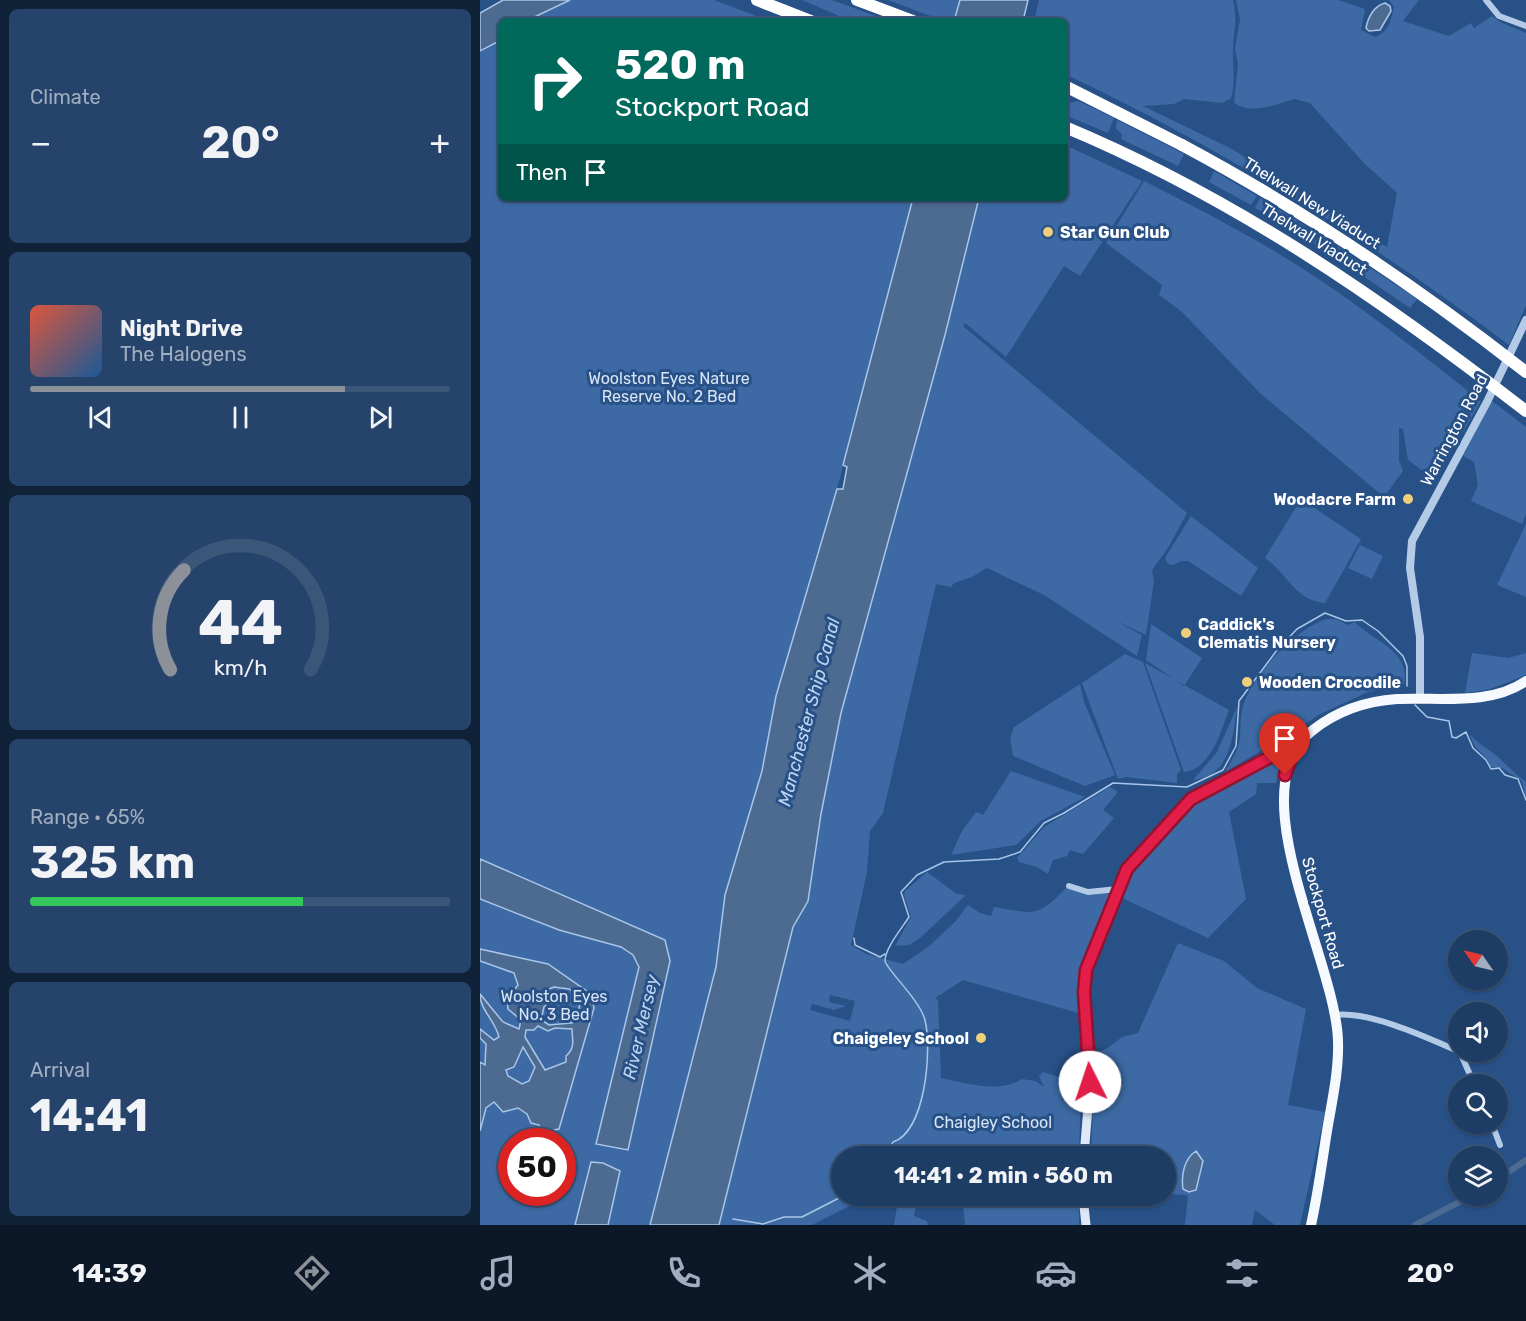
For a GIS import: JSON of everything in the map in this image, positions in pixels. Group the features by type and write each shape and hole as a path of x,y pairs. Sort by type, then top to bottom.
{"highway":[{"path":"757,0 803,18"},
{"path":"857,0 905,18"},
{"name":"Thelwall New Viaduct","path":"1068,88 1204,157 1312,221 1416,290 1526,372"},
{"name":"Thelwall Viaduct","path":"1068,128 1195,188 1295,245 1416,327 1526,411"}],"main road":[{"name":"Stockport Road","path":"1311,1225 1338,1063 1335,1015 1286,834 1282,796 1288,761 1294,749 1313,730 1356,707 1385,700 1461,699 1499,693 1526,681"},
{"path":"1085,1146 1090,1082 1084,992 1086,970 1089,958 1109,918 1118,889 1136,857 1182,806 1211,786 1270,755 1286,747 1294,749"},
{"path":"1270,755 1288,761"},
{"path":"1084,1206 1086,1225"}],"street":[{"path":"1486,0 1499,16 1526,26"},
{"name":"Warrington Road","path":"1420,699 1420,637 1410,568 1412,541 1420,522 1487,402 1526,320"},
{"path":"1070,886 1088,892 1118,889"},
{"path":"1335,1015 1354,1014 1424,1034 1448,1046"},
{"path":"1496,1134 1500,1145"}],"green space":[{"path":"570,0 714,0 762,18 532,18"},
{"path":"802,0 832,0 881,18 844,18"},
{"path":"888,0 960,0 955,18 936,18"},
{"path":"1039,0 1233,0 1235,21 1231,98 1222,103 1184,99 1174,104 1143,106 1232,149 1387,247 1397,193 1364,163 1310,103 1294,99 1255,109 1240,106 1234,102 1238,64 1235,49 1240,19 1236,0 1338,0 1365,9 1361,30 1375,37 1386,29 1390,21 1394,7 1389,0 1419,0 1403,21 1449,36 1471,23 1474,28 1492,16 1526,33 1526,305 1509,345 1403,269 1294,198 1181,133 1068,75 1068,18 1035,18"},
{"name":"Woolston Eyes Nature Reserve No. 2 Bed","path":"498,42 498,201 912,201 837,489 776,696 762,771 725,895 716,967 650,1225 608,1225 620,1171 592,1162 575,1225 480,1225 480,899 559,930 621,947 633,955 639,967 596,1143 628,1150 665,940 480,859 480,51"},
{"path":"1078,101 1114,118 1108,133 1068,116 1068,103"},
{"path":"1117,120 1184,154 1178,166 1121,139 1122,134 1116,129"},
{"name":"Chaigley School","path":"1068,146 1142,181 1080,276 1064,266 1006,357 965,323 963,326 1187,513 1168,548 1152,570 1154,581 1146,635 1114,620 1142,635 1137,656 1044,595 987,568 972,577 954,583 951,587 936,584 883,813 870,831 867,872 851,945 866,954 903,964 928,947 955,922 968,905 980,913 991,916 994,907 1027,912 1042,909 1067,887 1090,895 1107,893 1112,896 1085,957 1082,1014 963,980 935,998 938,1000 941,1078 993,1087 1022,1079 1035,1081 1044,1087 1039,1076 1043,1072 1081,1084 1079,1146 831,1146 831,1206 849,1206 812,1225 719,1225 793,927 808,901 821,814 841,713 945,335 978,201 1068,201","holes":["830,995 855,1001 850,1021 810,1010 812,1004 834,1010 846,1006 829,1002"]},
{"path":"1214,171 1257,196 1251,205 1209,182"},
{"path":"1144,181 1243,233 1323,282 1481,401 1435,480 1408,460 1403,429 1399,428 1399,461 1403,471 1384,497 1260,393 1182,312 1159,295 1162,285 1106,243"},
{"path":"1260,198 1298,221 1293,230 1255,208"},
{"path":"1300,223 1334,244 1330,254 1296,232"},
{"path":"1337,246 1417,299 1410,308 1332,255"},
{"path":"1492,401 1526,427 1526,514 1522,524 1471,501 1478,485 1474,462 1463,456"},
{"path":"1301,499 1361,539 1325,603 1315,601 1299,592 1265,558"},
{"path":"1191,516 1258,568 1241,596 1188,561 1168,564 1165,558"},
{"path":"1526,524 1526,597 1497,585"},
{"path":"1360,545 1383,556 1372,579 1348,568"},
{"path":"1327,619 1336,619 1348,625 1355,622 1389,647 1402,663 1405,672 1404,684 1368,692 1320,714 1225,772 1238,747 1243,706 1256,680 1290,642 1302,632"},
{"path":"1151,624 1202,658 1184,686 1146,660"},
{"path":"1472,653 1508,658 1526,653 1526,675 1490,689 1465,693"},
{"path":"1125,654 1143,662 1181,770 1177,774 1177,783 1126,777 1118,779 1082,683"},
{"path":"1145,663 1229,710 1214,748 1201,764 1193,769 1184,772"},
{"path":"1080,684 1084,702 1115,775 1085,786 1013,756 1010,738 1014,727"},
{"path":"1237,707 1231,742 1223,763 1206,777 1193,780 1217,752"},
{"path":"1470,734 1526,782 1526,798 1522,781 1502,768 1490,767 1486,758 1474,745"},
{"path":"1272,757 1281,760 1276,783 1257,783 1256,794 1229,812 1246,899 1208,938 1120,897 1130,871 1139,859 1141,861 1141,857 1192,802"},
{"path":"1011,771 1085,797 1041,821 1016,845 951,855 962,831 976,812 983,815"},
{"path":"1110,787 1118,792 1103,810 1114,818 1083,854 1070,850 1067,856 1053,860 1048,874 1037,867 1019,862 1017,858 1044,827"},
{"path":"927,872 957,894 966,895 920,938 909,945 895,946 911,917 904,895 905,891"},
{"path":"1178,943 1224,961 1257,988 1306,1009 1288,1105 1325,1112 1300,1225 1275,1225 1255,1210 1252,1225 1185,1225 1188,1195 1176,1194 1176,1146 1091,1146 1095,1053 1108,1048 1122,1037 1138,1033"},
{"path":"897,1206 916,1206 914,1216 927,1221 928,1225 894,1225"},
{"path":"963,1206 1079,1206 1079,1225 965,1225"}],"water":[{"path":"503,0 570,0 532,18 498,18 498,42 480,51 480,13"},
{"path":"960,0 1028,0 1024,18 955,18"},
{"path":"1385,3 1390,6 1391,11 1380,30 1369,31 1366,28 1370,16 1375,9"},
{"name":"Manchester Ship Canal","path":"912,201 978,201 945,335 841,713 821,814 808,901 793,927 719,1225 650,1225 716,967 725,895 762,771 776,696 837,489 843,489 847,467 843,465"},
{"name":"River Mersey","path":"480,859 665,940 670,961 628,1150 596,1144 639,967 633,955 621,947 559,930 480,899"},
{"path":"480,949 548,964 591,994 594,1008 559,1128 540,1128 539,1125 531,1123 527,1114 518,1108 503,1112 494,1102 486,1108 480,1131 480,1062 485,1065 486,1044 480,1038 480,1029 494,1040 499,1037 482,1005 480,994 503,1022 519,1029 521,1020 508,1009 507,999 518,985 514,973 480,961","holes":["554,987 569,989 578,995 580,1003 578,1014 566,1017 572,1023 549,1025 541,1020 544,1007 550,1002 549,989","538,1026 548,1031 555,1028 572,1029 572,1046 566,1056 566,1062 545,1070 525,1037 526,1030 534,1030","523,1047 535,1067 529,1081 522,1084 508,1076 506,1070 514,1067"]},
{"path":"1196,1151 1203,1161 1196,1190 1189,1192 1183,1189 1182,1178 1186,1163"},
{"path":"591,1162 603,1163 620,1171 608,1225 575,1225"}],"waterway":[{"path":"891,1146 904,1135 913,1122 924,1088 927,1068 927,1033 922,1012 885,961 891,944 909,917 901,892 917,875 944,862 999,859 1020,852 1044,823 1113,783 1187,787 1223,770 1236,746 1239,701 1277,650 1297,629 1325,613 1346,621 1362,620 1378,631 1403,656 1407,666 1407,686"},
{"path":"1415,705 1427,717 1449,721 1452,737 1456,738 1466,732 1473,748 1486,760 1491,769 1499,768 1505,775 1518,779 1526,800"},
{"path":"854,938 855,945 880,957 885,954"},
{"path":"1508,1172 1526,1160"},
{"path":"733,1219 763,1224 784,1217 802,1217 831,1202"},
{"path":"1415,1225 1452,1206"}],"place":[{"name":"Star Gun Club","path":"1048,232"},
{"name":"Woodacre Farm","path":"1408,499"},
{"name":"Caddick's Clematis Nursery","path":"1186,633"},
{"name":"Wooden Crocodile","path":"1247,682"},
{"name":"Chaigeley School","path":"981,1038"}],"route":[{"path":"1090,1082 1085,1022 1086,970 1089,958 1109,918 1121,878 1136,857 1182,806 1211,786 1282,748 1289,747 1294,749 1285,775"}],"park label":[{"name":"Woolston Eyes No. 3 Bed","path":"554,1005"}]}
